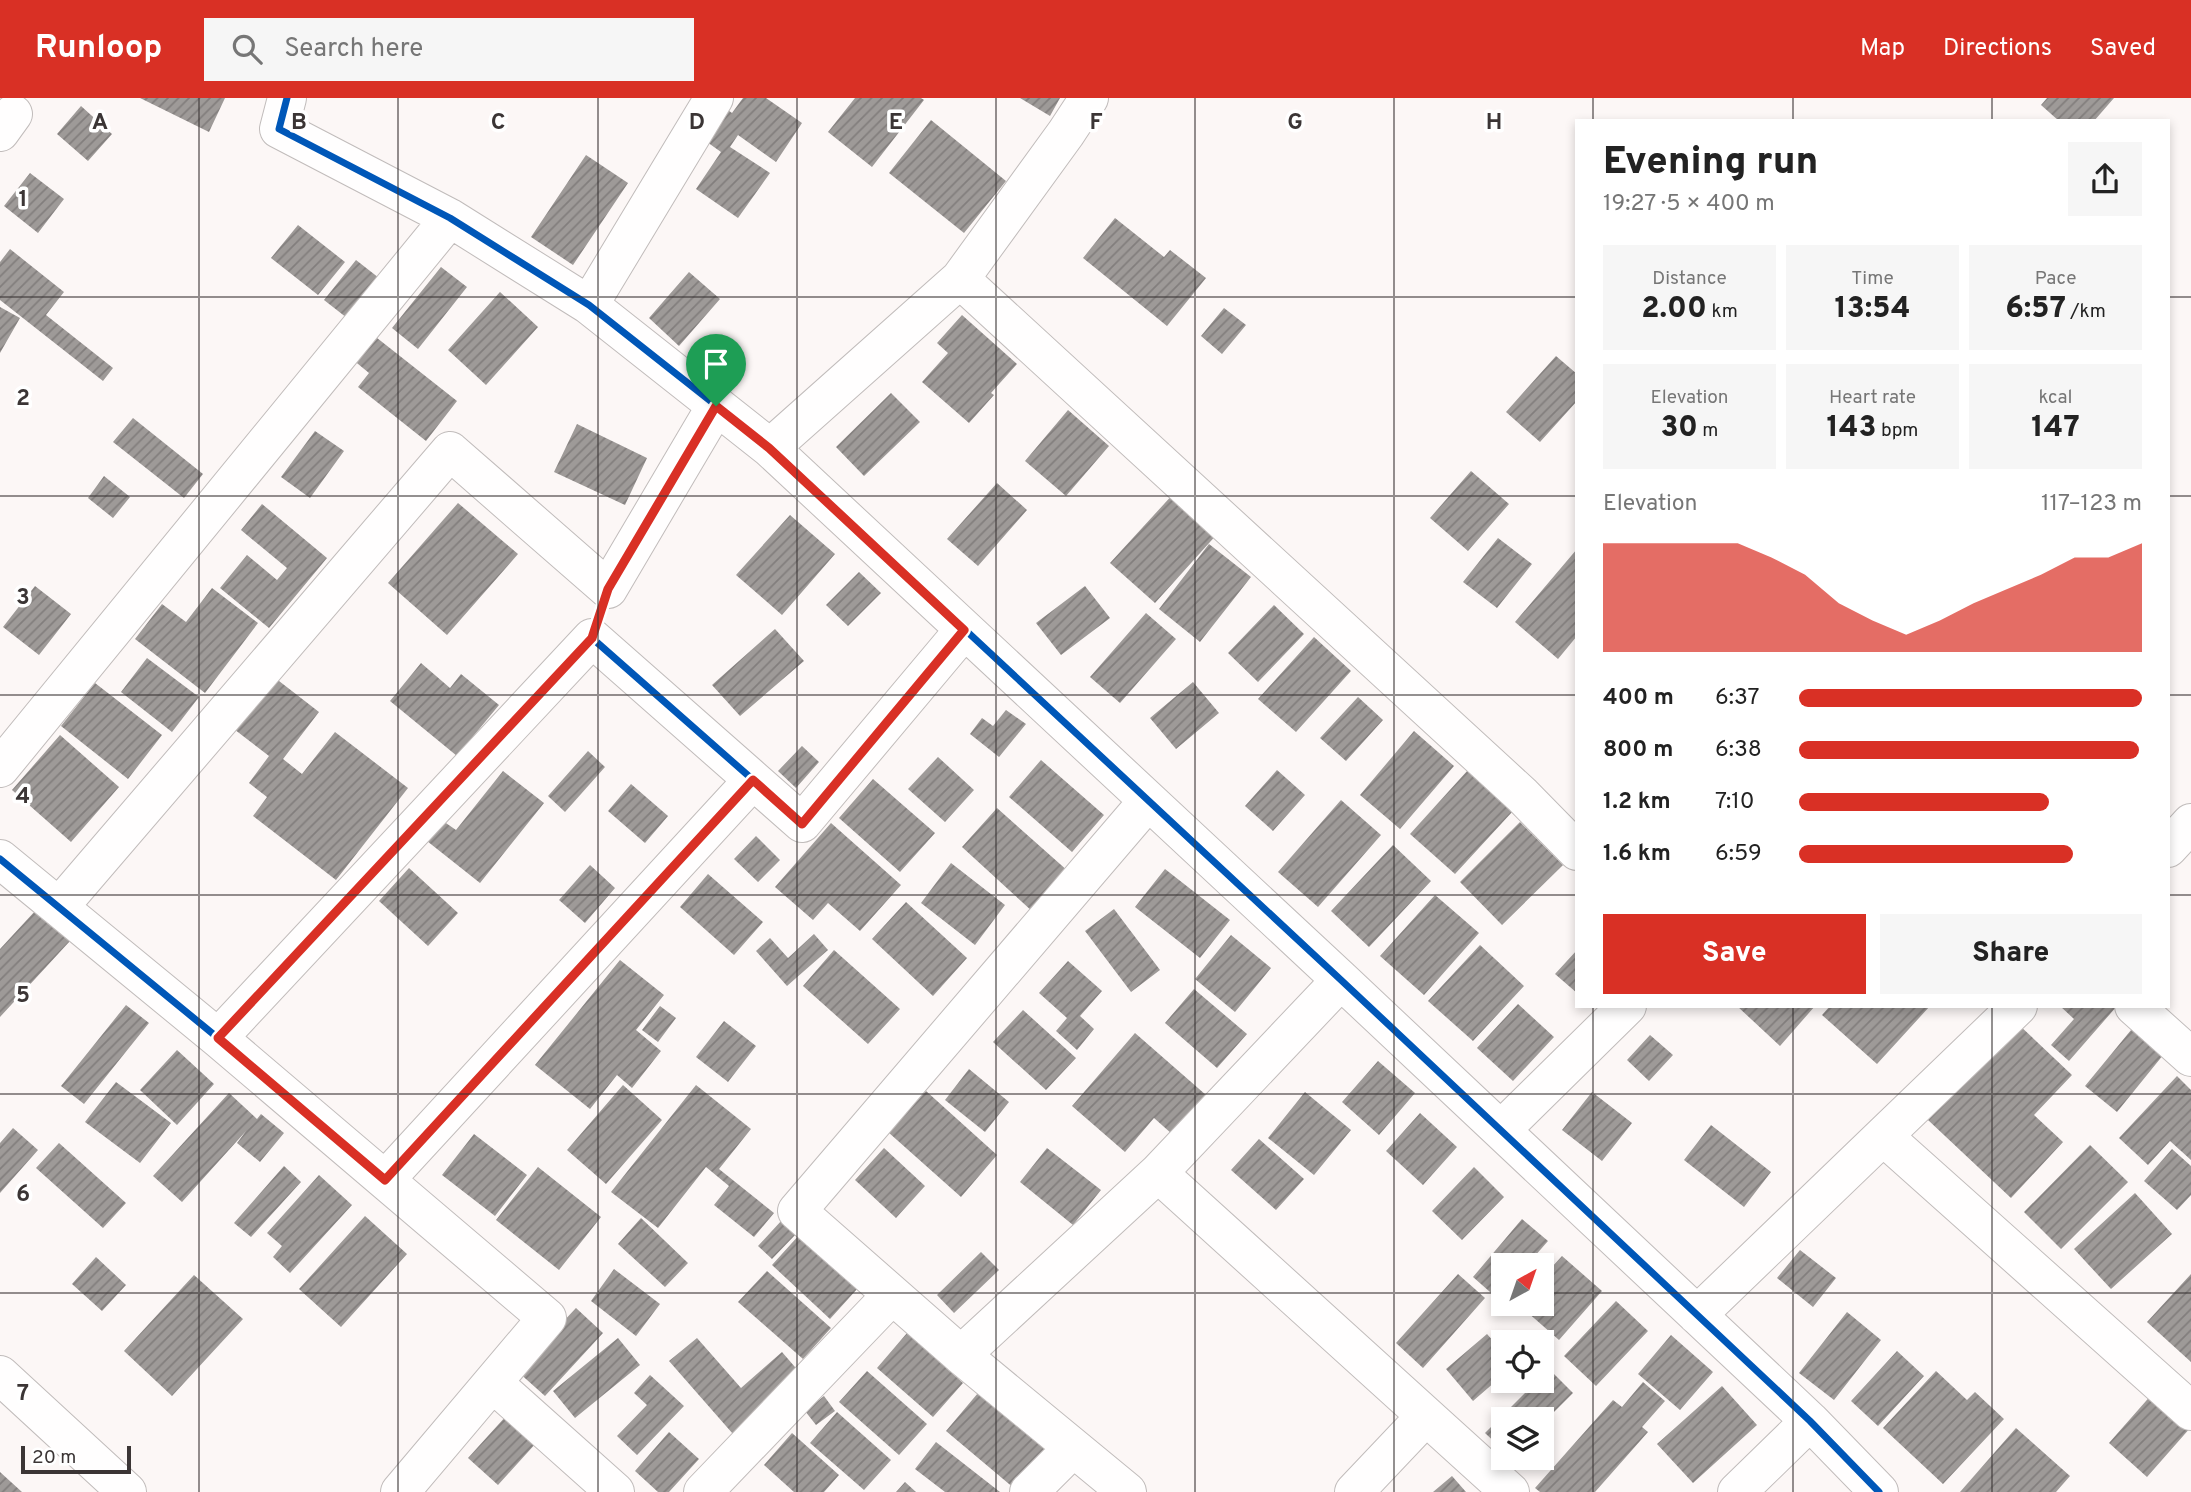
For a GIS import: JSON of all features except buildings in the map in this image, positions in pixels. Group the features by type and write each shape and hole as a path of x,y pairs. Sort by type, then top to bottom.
{"street":[{"path":"287,98 279,130 450,218 589,305 769,448 1501,1130 1810,1421 1879,1492"},
{"path":"589,305 714,98"},
{"path":"769,448 960,279 1089,98"},
{"path":"0,768 450,218"},
{"path":"960,279 1512,786 1575,849"},
{"path":"218,1038 592,638 608,589 716,406"},
{"path":"59,907 450,451 608,589"},
{"path":"592,638 802,824 964,630"},
{"path":"385,1180 753,780"},
{"path":"1127,1492 961,1355 797,1211 1148,801"},
{"path":"2170,846 2191,823"},
{"path":"0,859 218,1038 547,1318 400,1492"},
{"path":"961,1355 1158,1173 1341,980"},
{"path":"1501,1130 1625,1008"},
{"path":"1697,1315 2016,1008"},
{"path":"2136,1008 2191,1057"},
{"path":"1883,1136 2191,1411"},
{"path":"1158,1173 1510,1492"},
{"path":"703,1492 892,1295"},
{"path":"0,1375 109,1486"},
{"path":"493,1383 615,1492"},
{"path":"1354,1492 1426,1416"},
{"path":"1737,1492 1810,1421"},
{"path":"1029,1492 1073,1448"}],"cycle path":[{"path":"287,98 279,129 450,218 589,305 770,448 1810,1421 1879,1492"},
{"path":"0,859 218,1038 592,638 802,823 964,630"}],"route":[{"path":"716,406 769,448 964,630 802,824 753,780 385,1180 218,1038 592,638 608,589 716,406"}]}
